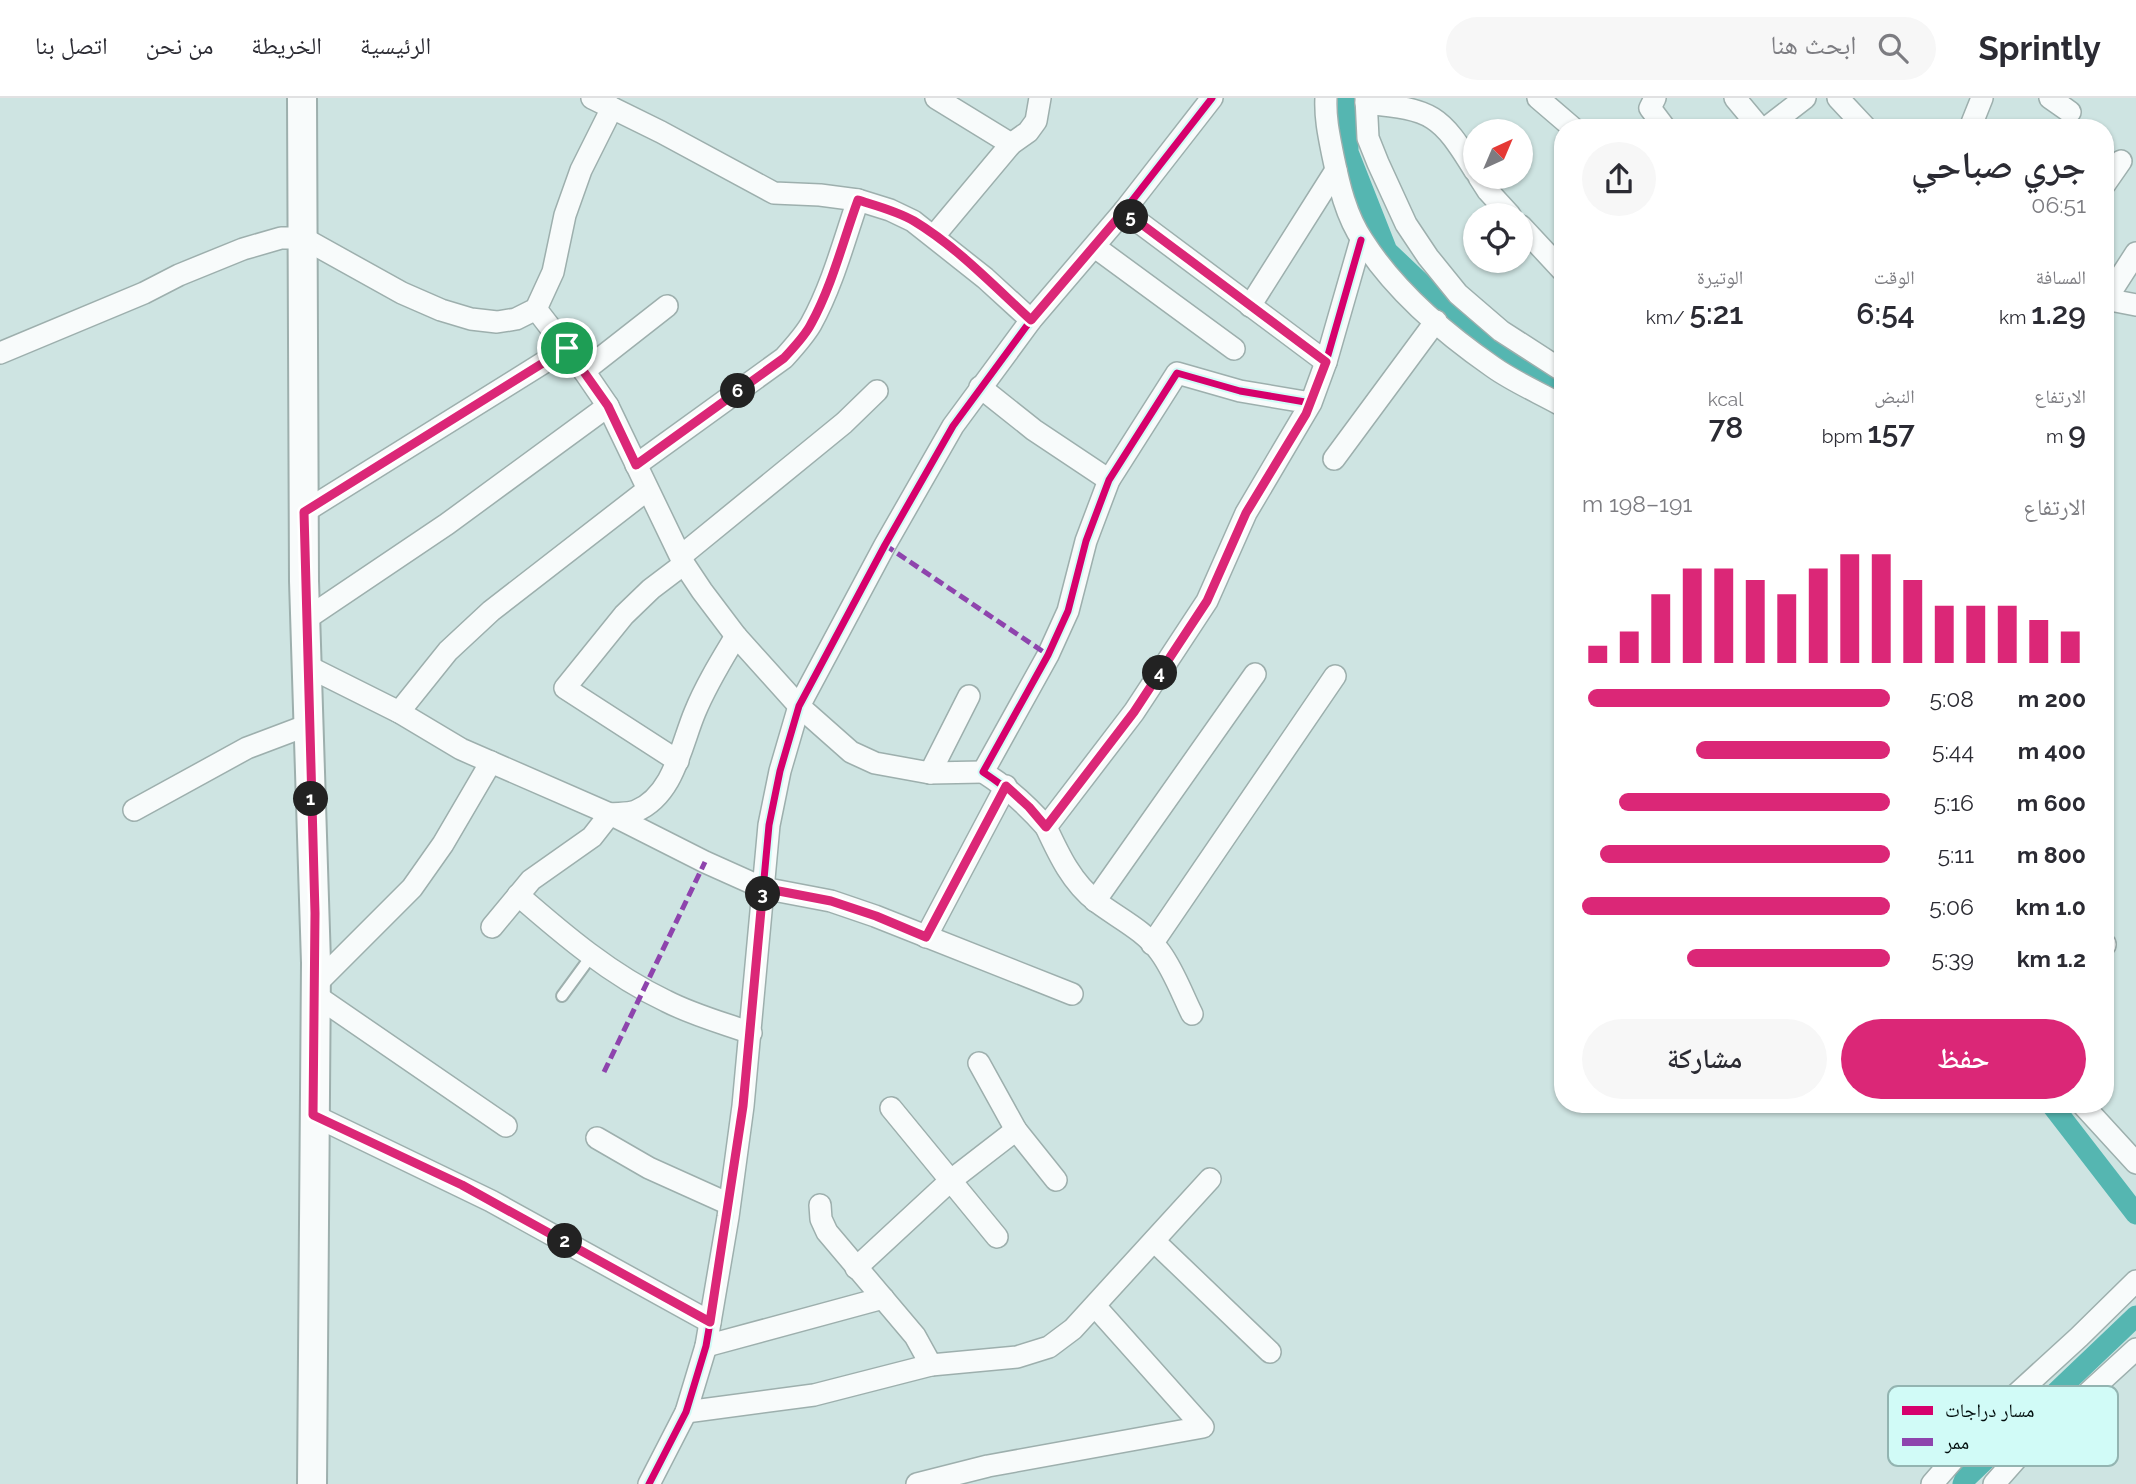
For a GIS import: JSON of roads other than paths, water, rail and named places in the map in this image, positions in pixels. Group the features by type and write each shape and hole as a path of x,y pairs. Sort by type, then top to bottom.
{"main road":[{"path":"302,98 304,512 315,900 312,1484"}],"street":[{"path":"592,98 774,193 820,194 858,200 913,221 1031,320"},
{"path":"936,98 1010,144"},
{"path":"934,236 1010,144 1028,132 1036,121 1040,98"},
{"path":"649,1484 686,1412 710,1322 729,1204 751,1033 774,796 799,706 933,459 980,387 1031,320 1095,247 1212,98"},
{"path":"1326,98 1325,115 1336,170 1346,208 1362,240 1406,295 1436,321 1494,368 1554,401"},
{"path":"1538,98 1562,119"},
{"path":"1655,98 1650,108 1658,119"},
{"path":"1735,98 1752,119"},
{"path":"1778,119 1805,98"},
{"path":"1838,98 1858,119"},
{"path":"1974,119 1982,98"},
{"path":"2050,98 2070,112"},
{"path":"1463,151 1453,134 1432,116 1409,107 1366,100 1368,138 1406,224 1428,257 1458,294 1501,331 1554,361"},
{"path":"0,353 243,249 281,238 303,238 402,293 441,310 471,319 497,322 516,319 536,309 553,272 565,215 581,170 612,107"},
{"path":"2114,171 2121,161"},
{"path":"1250,306 1336,170"},
{"path":"1487,189 1499,203"},
{"path":"636,465 784,358 798,342 810,326 821,303 858,200"},
{"path":"1124,211 1326,362"},
{"path":"1533,239 1554,261"},
{"path":"1046,827 1134,712 1207,601 1246,513 1311,403 1362,240"},
{"path":"1095,247 1234,349"},
{"path":"2114,287 2136,253"},
{"path":"2114,301 2136,305"},
{"path":"584,371 667,306"},
{"path":"536,309 608,406 682,560 717,613 799,706 851,752 875,762 930,773 983,772 1006,786 1046,827 1061,860 1079,886 1159,951 1192,1014"},
{"path":"1334,459 1436,321"},
{"path":"304,512 567,348"},
{"path":"983,772 1048,655 1068,611 1086,541 1109,480 1177,373 1240,391 1311,403"},
{"path":"980,387 1034,430 1109,480"},
{"path":"678,761 565,688 624,615 651,589 844,423 877,391"},
{"path":"306,619 447,523 608,406"},
{"path":"399,712 448,651 491,611 647,490"},
{"path":"492,927 540,873 592,836 610,814 635,811 652,801 664,788 678,761 695,713 736,636"},
{"path":"307,667 399,712 439,737 610,814 763,888 831,901 876,916 1072,994"},
{"path":"1095,901 1255,674"},
{"path":"1152,944 1335,676"},
{"path":"930,773 969,696"},
{"path":"134,810 247,748 308,725"},
{"path":"491,762 443,844 412,888 315,990 506,1126"},
{"path":"926,937 1006,786"},
{"path":"518,895 592,955 644,990 666,1002 751,1033"},
{"path":"979,1063 1016,1130 1056,1181"},
{"path":"891,1108 997,1237"},
{"path":"2090,1113 2136,1163"},
{"path":"313,1115 462,1185 710,1322"},
{"path":"856,1268 950,1181 1016,1130"},
{"path":"597,1138 649,1168 729,1204"},
{"path":"686,1412 814,1395 931,1365 997,1360 1049,1347 1073,1329 1210,1180"},
{"path":"820,1205 821,1219 827,1232 915,1336 931,1365"},
{"path":"1154,1241 1270,1352"},
{"path":"2025,1386 2136,1281"},
{"path":"705,1346 883,1298"},
{"path":"917,1484 958,1479 988,1466 1203,1427 1095,1306"},
{"path":"2096,1386 2136,1349"},
{"path":"1932,1484 1948,1466"},
{"path":"1994,1484 2010,1466"}],"lane":[{"path":"562,996 592,955"}],"waterway":[{"path":"1348,98 1348,152 1387,251 1489,348 1554,383"},
{"path":"2058,1113 2136,1214"},
{"path":"2063,1386 2136,1316"},
{"path":"1963,1484 1979,1466"}]}
